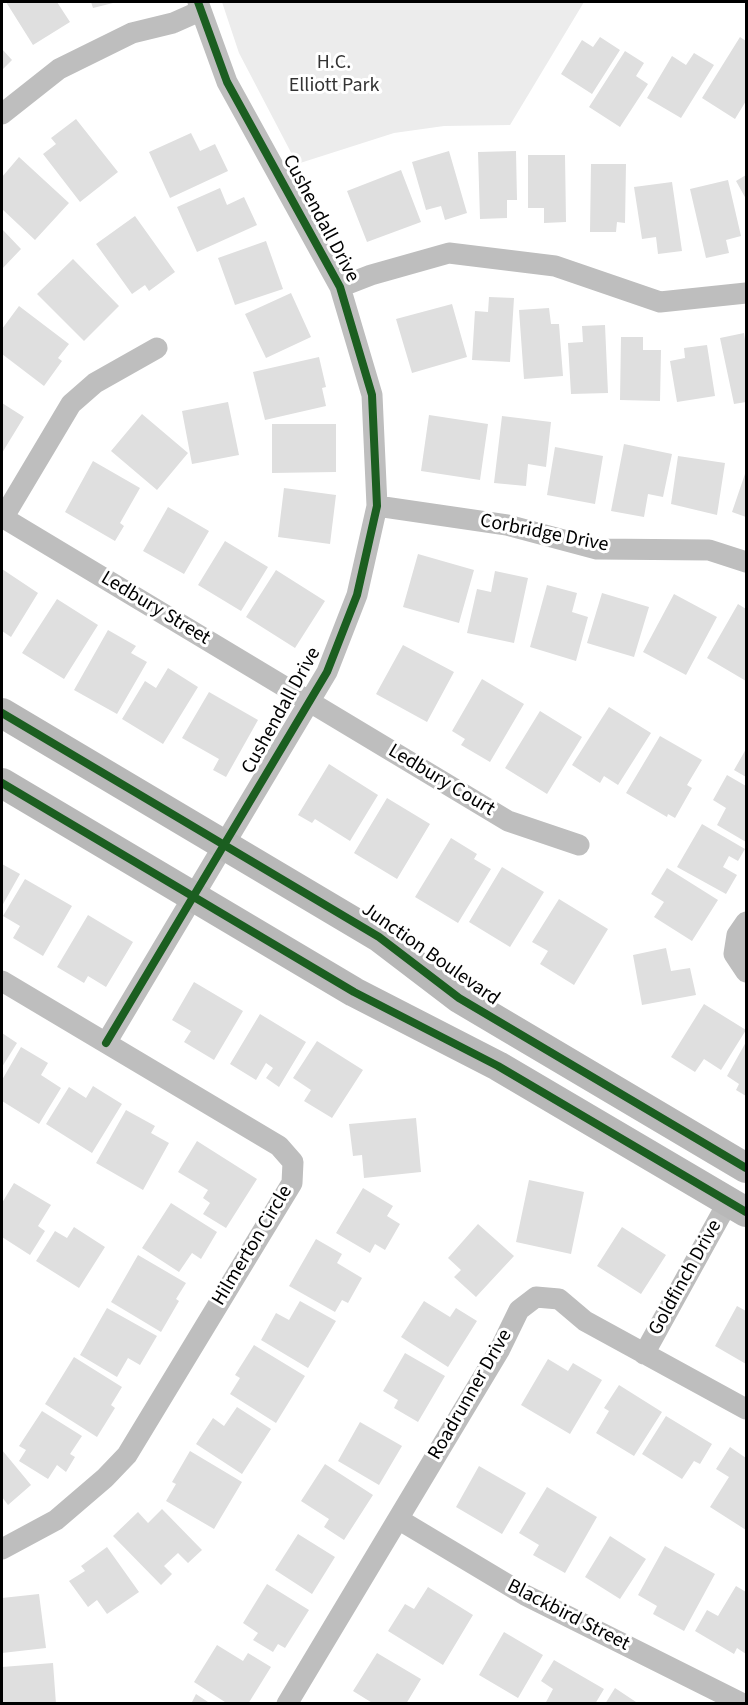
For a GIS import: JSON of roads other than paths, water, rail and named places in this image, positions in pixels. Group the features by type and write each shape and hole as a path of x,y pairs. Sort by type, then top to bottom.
{"main road":[{"name":"Junction Boulevard","path":"2,713 379,937 459,998 747,1168"},
{"path":"2,783 354,992 498,1066 737,1207"}],"street":[{"path":"2,114 59,69 132,33 173,22 199,6"},
{"name":"Cushendall Drive","path":"106,1043 327,672 357,595 377,506 372,395 340,287 227,82 199,6"},
{"path":"340,287 371,275 449,253 555,266 660,302 747,293"},
{"path":"2,518 71,404 95,383 157,348"},
{"name":"Corbridge Drive","path":"377,506 507,525 597,549 709,550 747,562"},
{"name":"Ledbury Street","path":"2,518 309,702"},
{"name":"Ledbury Court","path":"309,702 508,821 579,845"},
{"path":"747,922 737,934 734,954 747,972"},
{"name":"Hilmerton Circle","path":"2,981 279,1146 293,1162 292,1183 127,1455 105,1478 56,1520 2,1549"},
{"name":"Goldfinch Drive","path":"644,1354 737,1207"},
{"name":"Roadrunner Drive","path":"287,1704 500,1349 519,1310 536,1297 559,1299 585,1321 747,1408"},
{"name":"Blackbird Street","path":"398,1519 544,1606 743,1704"}],"park label":[{"name":"H.C. Elliott Park","path":"334,76"}]}
